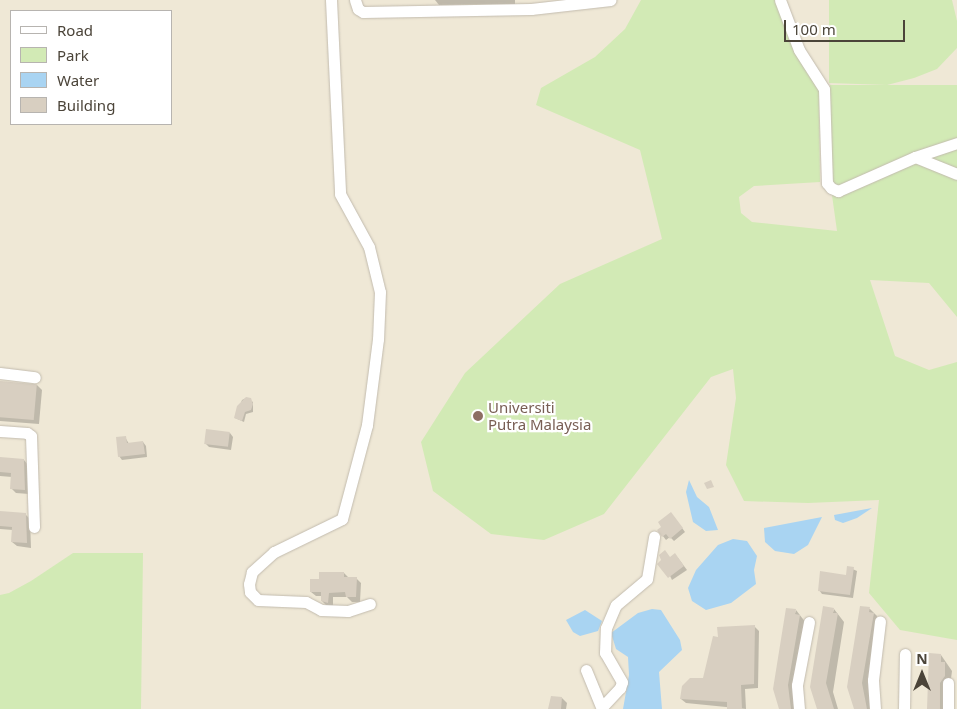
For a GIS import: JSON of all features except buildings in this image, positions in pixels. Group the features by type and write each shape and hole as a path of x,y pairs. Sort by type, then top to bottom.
{"street":[{"path":"332,0 340,194 369,247 380,292 378,339 367,425 342,519 274,552 252,572 249,584 250,592 258,600 306,602 321,610 348,610 370,604"},
{"path":"355,0 358,10 363,12 531,8 610,0"},
{"path":"780,0 798,50 824,88 827,183 838,191 915,157 957,143"},
{"path":"915,157 957,174"},
{"path":"0,374 35,377"},
{"path":"0,432 26,432 30,436 34,526"},
{"path":"586,670 602,708 620,688 622,682 605,653 606,628 616,605 647,579 654,537"},
{"path":"875,709 873,680 880,621"},
{"path":"799,709 797,685 809,622"},
{"path":"904,709 905,654"},
{"path":"948,683 948,709"}],"shaded area":[{"name":"Universiti Putra Malaysia","path":"0,0 957,0 957,709 0,709"}],"green space":[{"path":"641,0 776,0 819,89 820,182 754,186 739,197 741,213 752,222 837,231 830,181 830,85 957,85 957,317 929,283 870,280 895,356 929,370 957,362 957,640 900,630 869,593 879,500 808,503 744,501 726,465 736,398 733,369 711,377 604,514 544,540 491,534 433,491 421,442 465,373 560,284 662,239 640,150 536,105 541,88 595,57 625,29"},
{"path":"829,0 952,0 957,21 957,48 937,69 914,78 887,85 829,83"},
{"path":"73,553 143,553 141,709 0,709 0,595 9,593 31,581"}],"water":[{"path":"689,480 697,497 709,507 718,530 706,531 693,522 686,492"},
{"path":"872,508 857,518 843,523 835,520 834,515"},
{"path":"822,517 808,545 794,554 775,551 765,542 764,528"},
{"path":"733,539 747,541 757,556 754,570 756,584 731,603 706,610 692,601 688,588 696,570 718,545"},
{"path":"652,609 661,610 680,640 682,650 659,672 662,709 623,709 629,675 628,657 616,649 611,633 638,613"},
{"path":"585,610 602,621 598,631 580,636 573,632 566,620"}],"place":[{"name":"Universiti Putra Malaysia","path":"478,416"}]}
